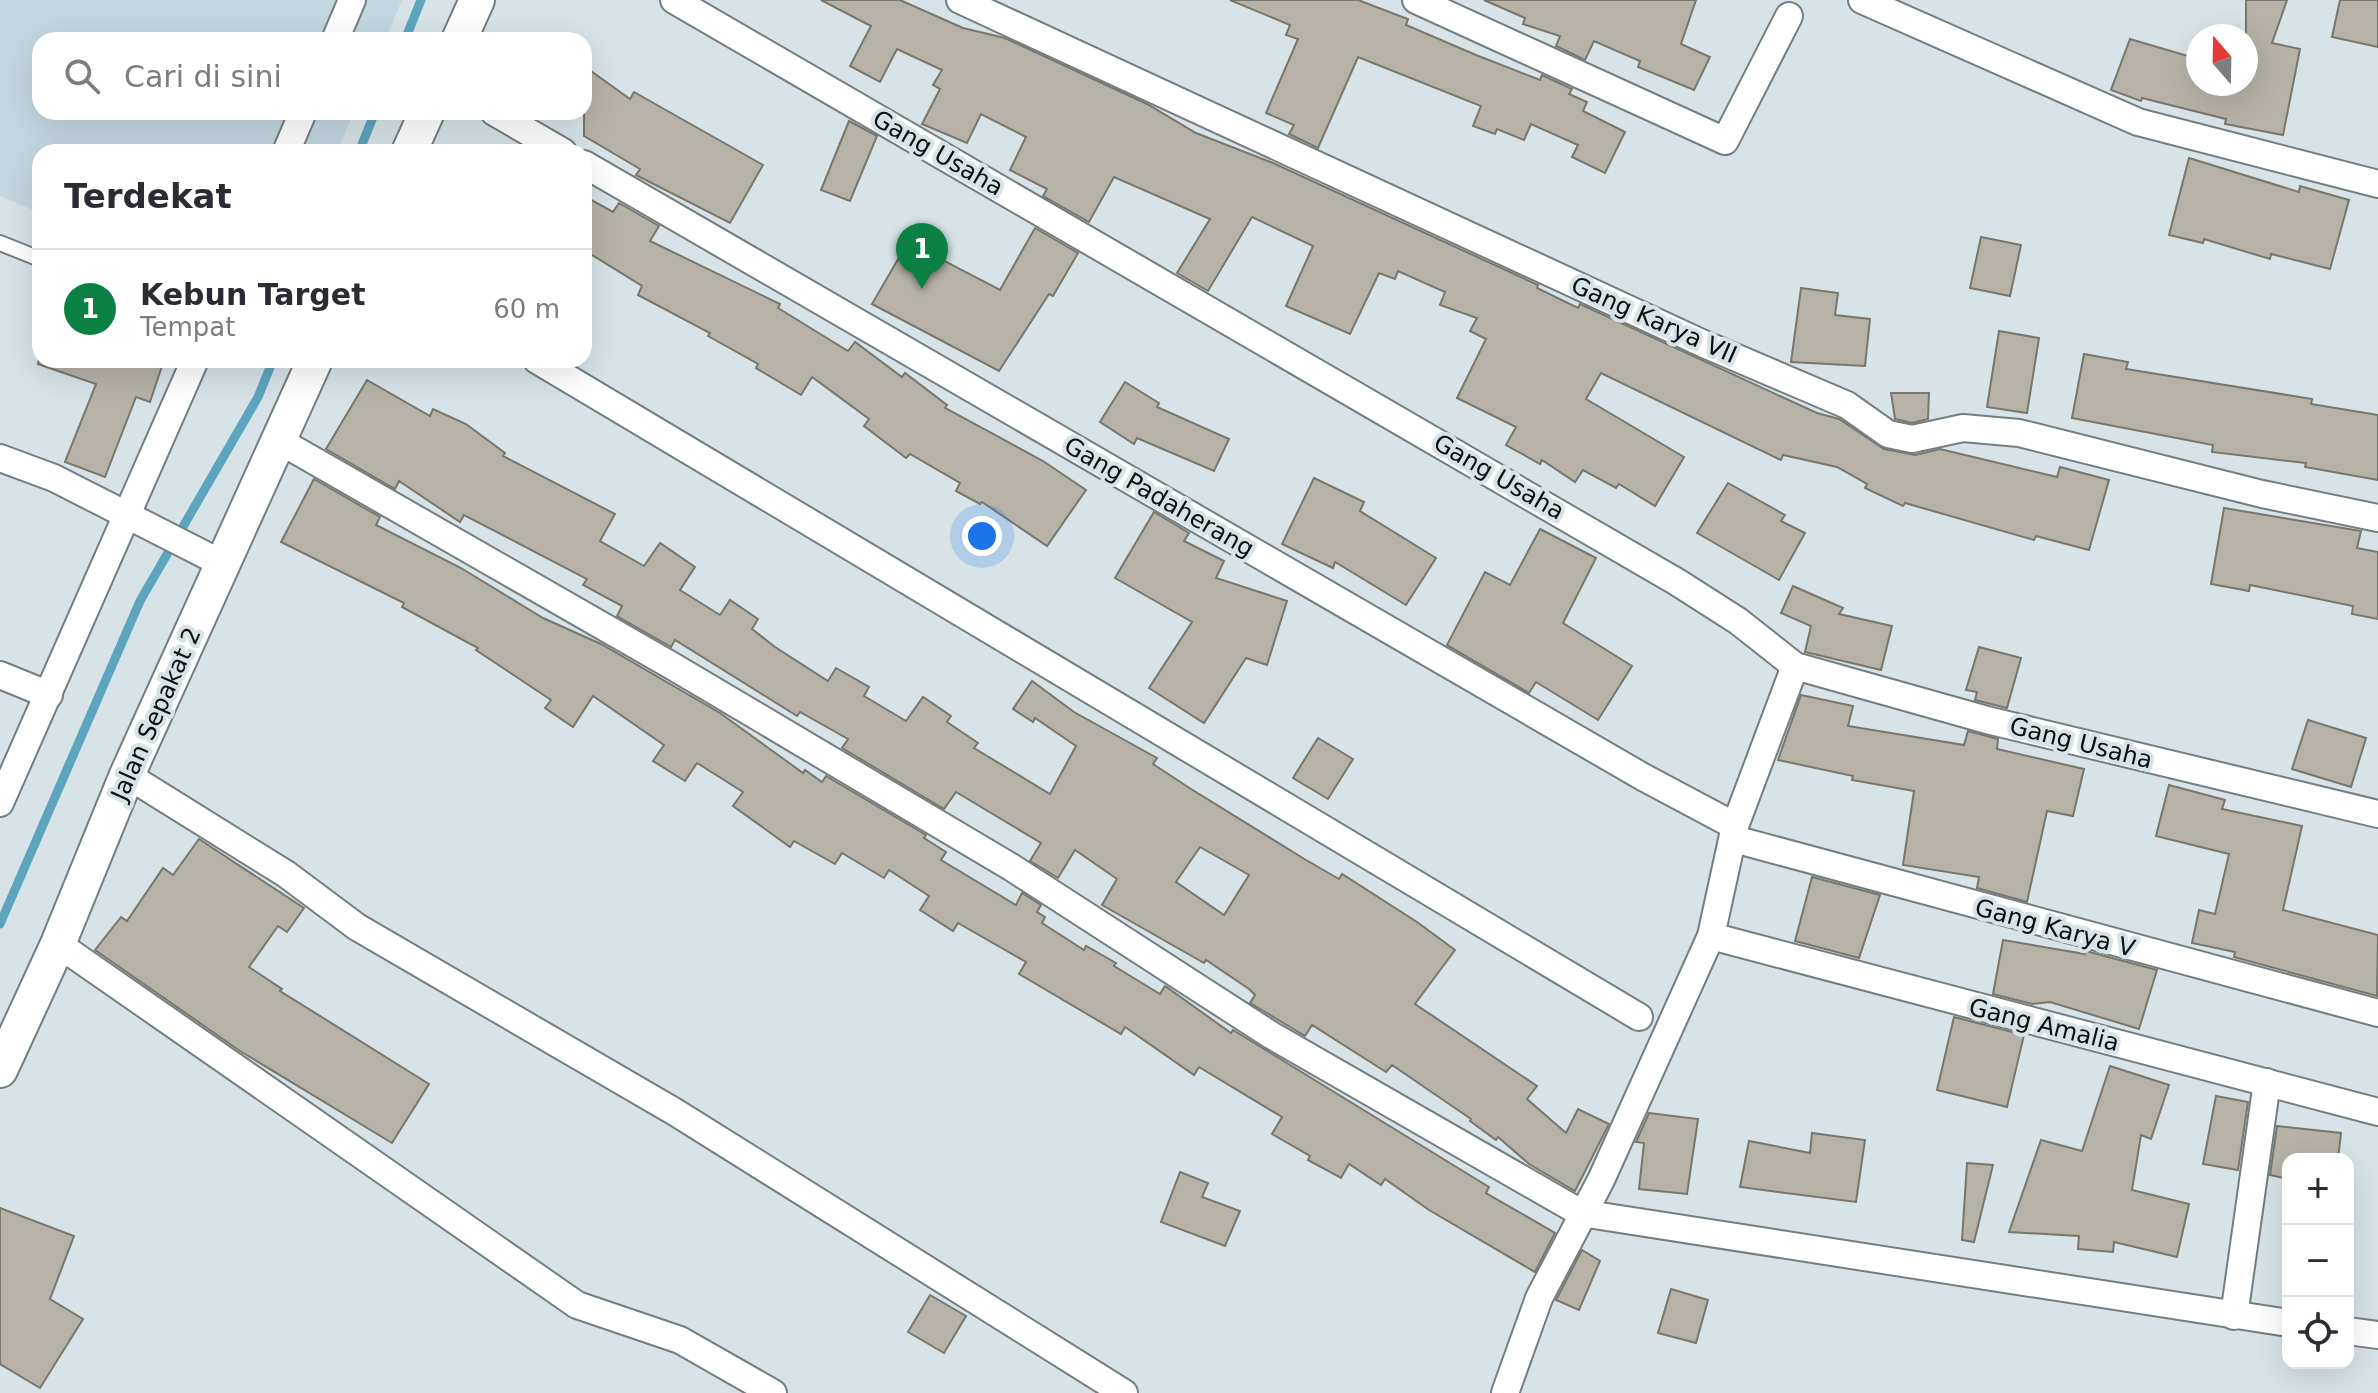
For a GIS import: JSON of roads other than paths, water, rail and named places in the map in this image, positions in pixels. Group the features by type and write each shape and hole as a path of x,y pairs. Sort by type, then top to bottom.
{"street":[{"path":"338,32 352,0"},
{"path":"463,32 477,0"},
{"name":"Gang Usaha","path":"674,0 1664,574 1738,621 1795,666 1987,720 2378,814"},
{"name":"Gang Karya VII","path":"960,0 1690,337 1847,405 1888,434 1912,439 1963,428 2019,433 2262,494 2378,518"},
{"path":"1416,0 1725,141 1789,16"},
{"path":"1862,0 2138,122 2378,184"},
{"path":"289,144 300,120"},
{"path":"413,144 423,120"},
{"path":"508,120 549,144"},
{"name":"Gang Padaherang","path":"592,169 1734,833"},
{"path":"0,803 192,368"},
{"name":"Jalan Sepakat 2","path":"0,1070 58,944 127,775 209,556 278,440 311,368"},
{"path":"550,368 1639,1017"},
{"path":"278,440 687,675 1011,867 1271,1035 1581,1213 2282,1322"},
{"path":"0,458 54,478 209,556"},
{"path":"1505,1393 1539,1298 1601,1180 1711,936 1734,833 1795,666"},
{"path":"0,675 49,695"},
{"path":"127,775 286,874 357,927 688,1121 1124,1393"},
{"name":"Gang Karya V","path":"1734,833 2249,981 2378,1013"},
{"name":"Gang Amalia","path":"1711,936 2378,1112"},
{"path":"58,944 577,1305 680,1340 773,1393"},
{"path":"2234,1316 2267,1082"},
{"path":"2354,1332 2378,1335"}],"lane":[{"path":"0,243 32,256"}],"waterway":[{"path":"408,32 421,0"},
{"path":"362,144 372,120"},
{"path":"0,924 140,601 258,397 270,368"}],"place":[{"name":"Kebun Target","path":"922,289"}]}
